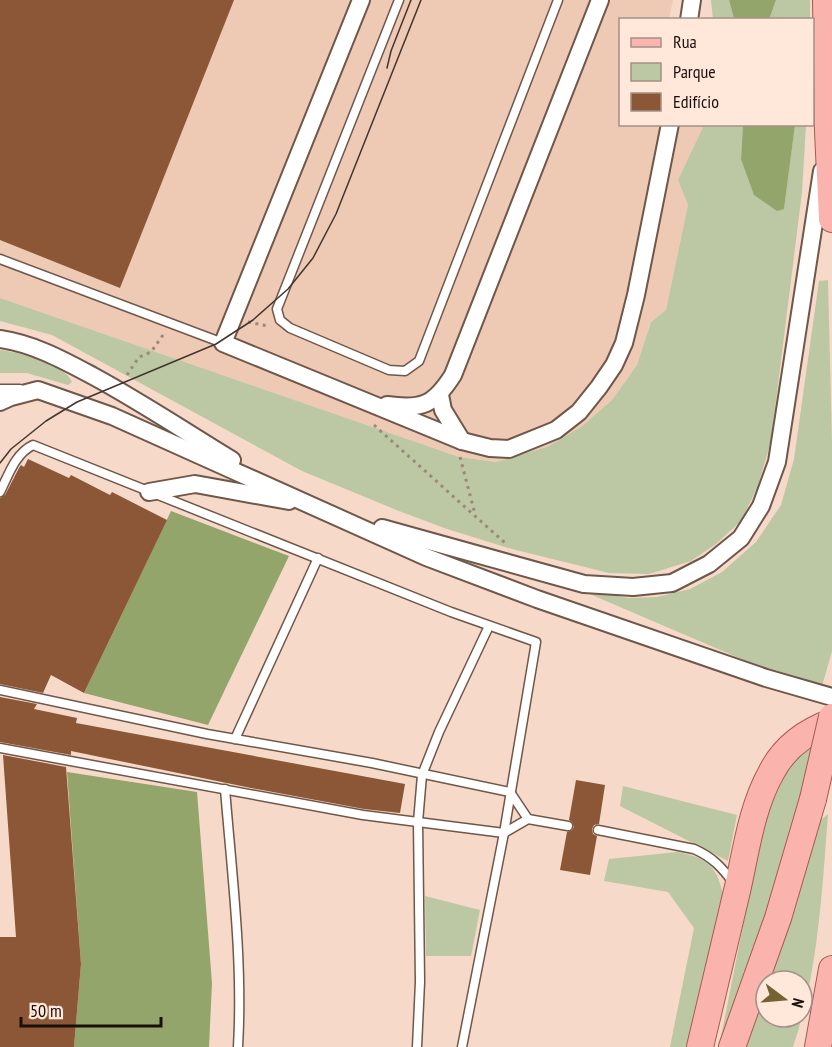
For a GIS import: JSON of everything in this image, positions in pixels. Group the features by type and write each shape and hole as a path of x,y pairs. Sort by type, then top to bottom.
{"main road":[{"path":"826,0 832,219"},
{"path":"732,1047 778,918 813,799 832,717"},
{"path":"700,1047 758,802 771,772 787,749 811,730 832,722"},
{"path":"818,1042 832,969"}],"street":[{"path":"371,403 414,407 426,404 440,395 453,375 600,0"},
{"path":"689,18 692,0"},
{"path":"360,1 223,342 459,440 490,448 509,449 556,430 579,412 614,364 624,343 636,295 670,126"},
{"path":"331,513 584,584 633,588 672,583 709,564 741,538 761,506 777,462 828,131"},
{"path":"0,339 33,346 120,391 290,495"},
{"path":"0,402 38,390 112,416 426,557 537,599 765,678 832,697"},
{"path":"440,395 443,410 459,440"},
{"path":"149,492 195,484 313,506"}],"lane":[{"path":"399,0 277,309 280,320 290,328 389,370 405,371 419,361 558,0"},
{"path":"0,259 223,342"},
{"path":"0,389 38,390"},
{"path":"0,492 18,456 23,450 33,445 489,626 536,642 504,834 462,1047"},
{"path":"236,739 318,558"},
{"path":"417,1047 420,982 418,822 422,775 439,732 489,626"},
{"path":"0,690 510,792 528,819"},
{"path":"0,748 363,815 504,834 528,819 568,826"},
{"path":"225,789 239,952 241,1004 238,1047"},
{"path":"598,830 693,849 708,855 725,871 737,889"}],"path":[{"path":"232,318 266,327 280,320"},
{"path":"120,391 132,365 139,357 151,352 171,323"},
{"path":"373,424 508,546"},
{"path":"459,440 476,516"}],"shaded area":[{"path":"0,0 673,0 669,18 619,18 619,126 704,126 678,180 688,205 666,310 651,322 637,365 612,400 581,427 547,447 496,462 459,457 0,298"}],"green space":[{"path":"711,0 729,0 734,18 713,18"},
{"path":"729,0 776,0 770,18 734,18"},
{"path":"776,0 810,0 810,18 770,18"},
{"path":"704,126 743,126 741,159 784,208 795,126 806,126 802,192 771,441 758,486 741,521 716,544 691,561 649,574 609,573 512,549 399,511 302,471 52,335 0,321 0,298 459,457 496,462 547,447 581,427 612,400 637,365 651,322 666,310 688,205 678,180"},
{"path":"743,126 795,126 784,209 777,211 754,195 741,159"},
{"path":"828,280 832,444 832,651 822,686 776,674 578,589 629,598 657,597 690,589 722,572 756,542 781,505 794,459 819,281"},
{"path":"0,350 29,356 51,364 68,376 72,382 68,385 27,373 0,373"},
{"path":"171,511 289,556 208,725 84,693"},
{"path":"813,747 805,798 723,1047 719,1047 754,870 769,809 798,755"},
{"path":"67,772 197,792 212,983 209,1047 74,1047 81,964"},
{"path":"623,786 737,815 728,861 620,806"},
{"path":"828,814 818,932 812,969 766,969 817,823"},
{"path":"678,852 697,857 715,871 724,898 692,1047 670,1047 694,928 668,892 604,881 609,859"},
{"path":"425,896 480,910 471,956 426,956"},
{"path":"754,1002 754,1029 798,1029 793,1047 738,1047"}],"building":[{"path":"0,0 234,0 120,288 0,240"},
{"path":"28,459 69,478 71,475 110,495 112,492 167,520 84,693 51,675 43,693 0,684 0,498 5,495 19,468 21,465 24,467"},
{"path":"0,697 37,704 34,709 77,718 76,723 405,784 400,813 364,809 251,788 71,751 71,755 0,742"},
{"path":"3,755 66,767 81,964 74,1047 0,1047 0,937 16,937"},
{"path":"576,780 605,785 599,824 594,825 592,829 593,834 597,836 590,875 560,870 567,832 574,827 569,820"}],"tram line":[{"path":"387,68 391,51 411,0"},
{"path":"0,463 11,449 46,421 77,402 216,344 253,320 288,289 313,258 336,214 421,0"}]}
